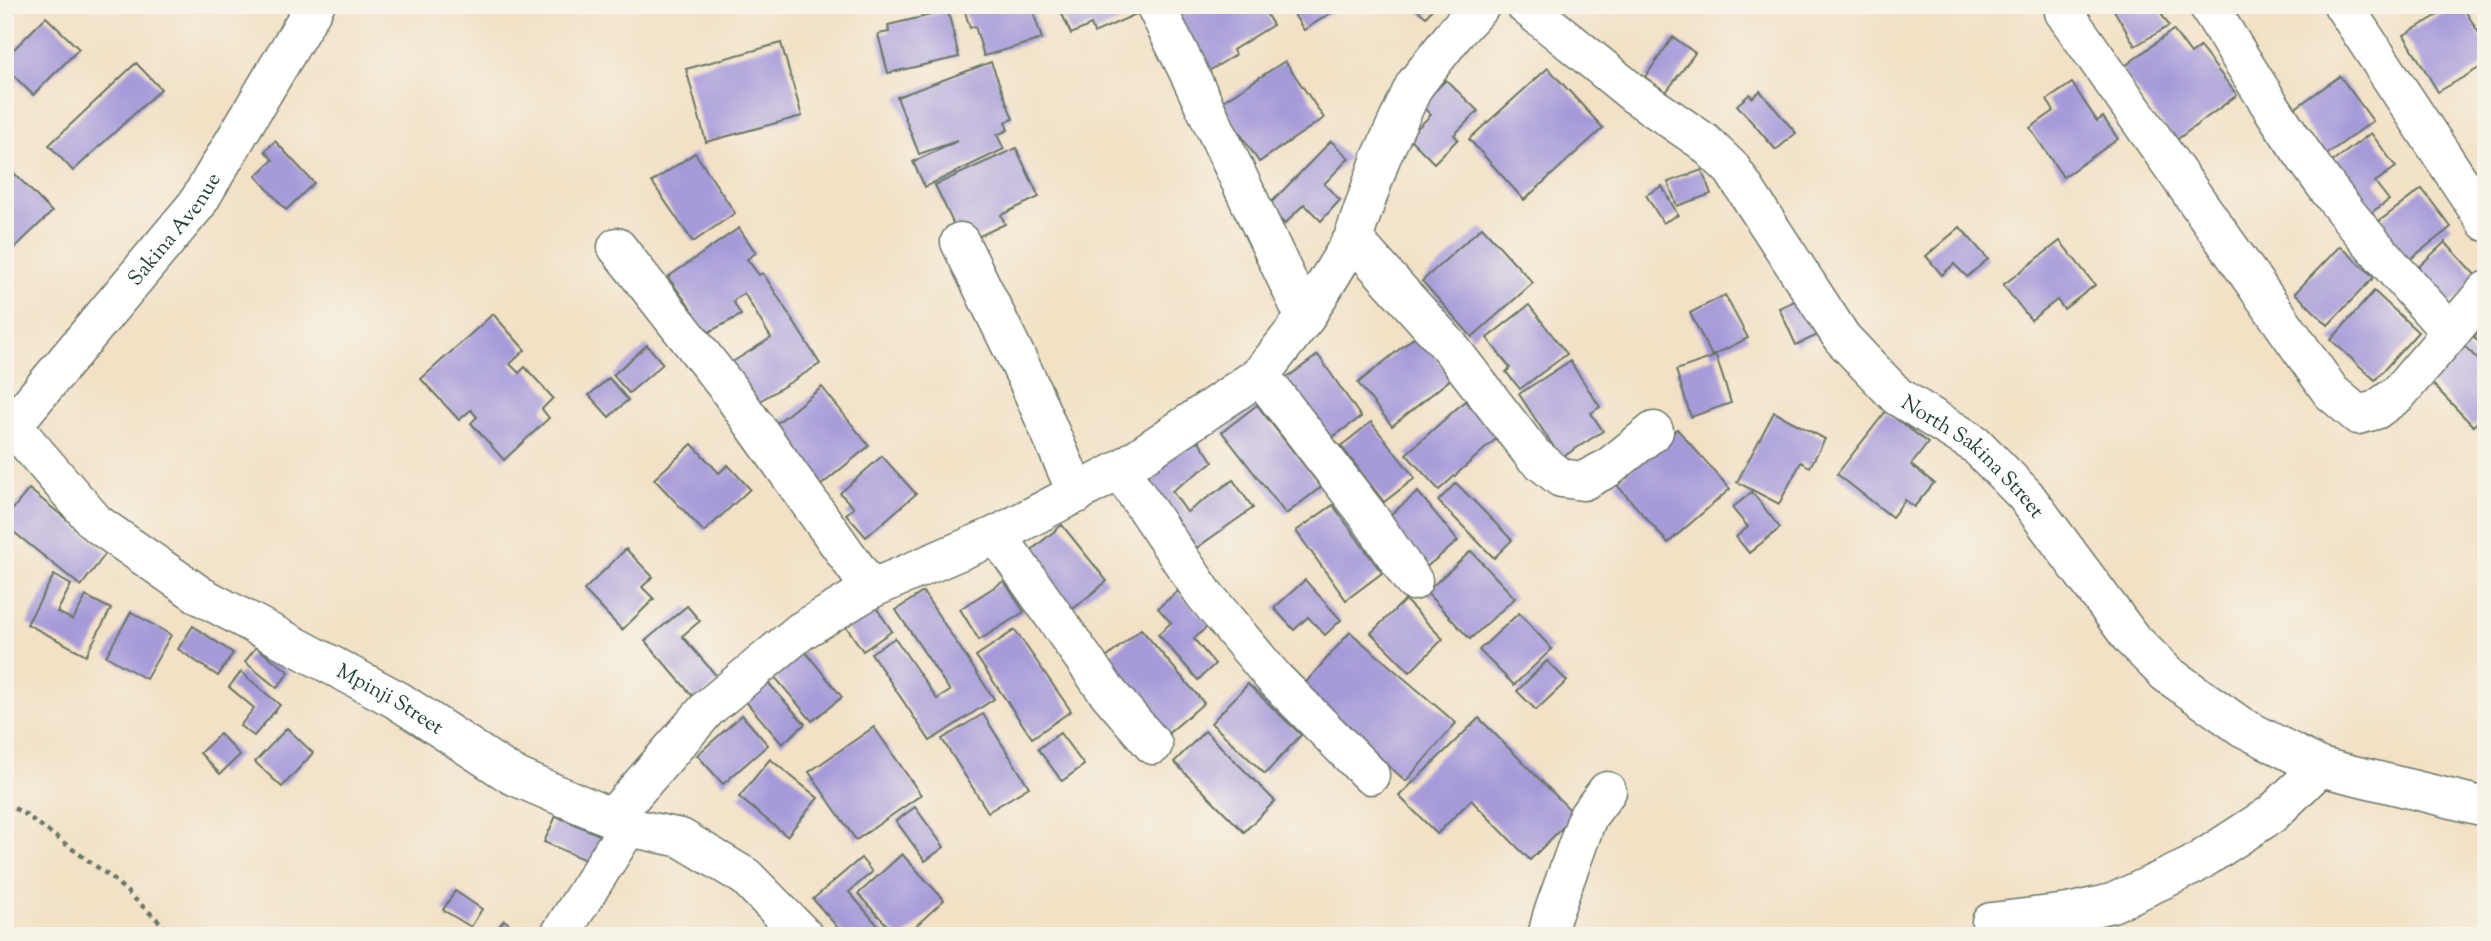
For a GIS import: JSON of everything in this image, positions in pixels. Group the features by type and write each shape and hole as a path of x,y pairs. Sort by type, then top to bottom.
{"street":[{"name":"Sakina Avenue","path":"7,425 197,204 315,5"},
{"path":"1154,5 1188,69 1305,318"},
{"path":"559,936 620,822 708,708 801,631 871,589 996,535 1077,494 1199,419 1260,375 1305,318 1353,239 1381,158 1415,86 1457,31 1481,5"},
{"name":"North Sakina Street","path":"1525,5 1634,94 1704,142 1732,169 1842,338 1897,396 1975,444 2025,495 2131,638 2167,674 2242,727 2320,767 2477,805 2486,804"},
{"path":"2208,5 2266,101 2337,200 2379,253 2450,332"},
{"path":"2343,5 2486,222"},
{"path":"2064,12 2332,392 2357,415 2376,410 2398,394 2486,291"},
{"path":"1353,239 1449,346 1533,455 1561,478 1583,481 1608,468 1654,431"},
{"path":"960,242 1027,379 1077,494"},
{"path":"617,247 727,387 871,589"},
{"path":"1260,375 1367,514 1413,581"},
{"name":"Mpinji Street","path":"7,425 96,523 201,596 397,700 512,775 620,822 681,838 746,877 803,936"},
{"path":"1120,470 1204,594 1273,677 1370,775"},
{"path":"996,535 1097,679 1153,745"},
{"path":"1991,922 2068,913 2112,903 2192,866 2272,814 2320,767"},
{"path":"1547,936 1588,816 1608,791"}],"path":[{"path":"5,804 22,812 112,878 175,936"}],"building":[{"path":"963,5 1031,5 1042,39 984,56 975,26 970,28"},
{"path":"1058,5 1141,5 1143,11 1094,33 1091,25 1071,34"},
{"path":"1156,5 1261,5 1273,25 1233,50 1235,55 1207,72"},
{"path":"1288,5 1343,5 1304,30"},
{"path":"1411,5 1435,5 1426,17"},
{"path":"2111,5 2156,5 2169,26 2135,46"},
{"path":"2455,5 2462,5 2486,45 2486,64 2438,92 2404,35"},
{"path":"948,11 959,57 888,73 878,34 889,32 888,25"},
{"path":"46,17 79,49 33,95 5,67 5,58"},
{"path":"2173,30 2191,54 2200,47 2237,95 2175,141 2121,69"},
{"path":"1673,37 1695,53 1666,92 1645,77"},
{"path":"781,43 802,116 706,142 686,69"},
{"path":"1285,61 1324,118 1259,162 1220,103"},
{"path":"991,62 1013,119 1005,122 1008,130 997,135 1004,149 925,187 913,162 957,141 919,154 897,97"},
{"path":"136,63 161,89 73,171 49,145"},
{"path":"1548,68 1603,128 1524,200 1469,139"},
{"path":"2340,76 2373,121 2327,154 2294,109"},
{"path":"1446,80 1478,111 1454,135 1458,139 1434,163 1408,137 1431,115 1421,105"},
{"path":"2072,83 2097,121 2103,117 2118,139 2063,177 2030,128 2054,111 2047,100"},
{"path":"1760,91 1796,133 1776,150 1737,105 1750,94 1752,98"},
{"path":"2371,133 2396,167 2375,182 2389,200 2369,214 2331,163"},
{"path":"275,141 314,183 286,210 256,176 273,160 265,151"},
{"path":"1331,141 1349,158 1324,184 1340,200 1321,221 1304,204 1285,224 1267,207"},
{"path":"1016,148 1039,197 1001,215 1005,224 963,244 935,185"},
{"path":"695,153 735,213 693,242 652,182"},
{"path":"1702,170 1711,194 1677,206 1668,182"},
{"path":"14,173 52,212 5,257 5,182"},
{"path":"1662,186 1678,215 1663,223 1646,195"},
{"path":"2422,189 2451,227 2404,264 2374,225"},
{"path":"1482,227 1533,283 1472,337 1422,281"},
{"path":"1960,227 1988,259 1967,277 1954,264 1942,275 1926,256"},
{"path":"739,228 756,253 747,259 759,275 763,273 820,364 747,409 721,369 771,338 744,293 733,301 741,315 692,341 680,320 694,313 668,277"},
{"path":"2060,241 2095,285 2064,309 2057,300 2031,320 2003,285"},
{"path":"2445,242 2478,278 2444,310 2411,274"},
{"path":"2340,246 2374,277 2328,325 2295,293"},
{"path":"2374,291 2418,332 2375,380 2331,340"},
{"path":"1725,295 1748,338 1712,356 1690,313"},
{"path":"1803,297 1820,334 1796,345 1779,308"},
{"path":"1529,305 1567,354 1520,389 1506,372 1510,368 1487,338"},
{"path":"493,314 525,350 510,364 519,373 525,367 553,398 542,409 549,418 504,460 471,423 477,417 471,410 459,420 421,379"},
{"path":"2486,326 2486,350 2474,337"},
{"path":"1417,335 1452,378 1392,426 1358,383"},
{"path":"2458,339 2486,368 2486,414 2473,426 2422,373"},
{"path":"647,345 663,364 629,393 613,375"},
{"path":"1318,355 1361,417 1327,441 1285,379"},
{"path":"1716,356 1731,403 1691,417 1676,370"},
{"path":"1570,361 1600,407 1591,413 1603,431 1561,458 1519,394"},
{"path":"609,378 628,400 609,417 589,395"},
{"path":"822,387 869,446 815,490 767,431"},
{"path":"1465,401 1498,437 1439,490 1406,454"},
{"path":"1257,405 1321,487 1286,514 1222,432"},
{"path":"1886,411 1928,443 1911,465 1934,483 1914,507 1905,500 1892,517 1837,474"},
{"path":"1774,412 1825,439 1810,467 1801,462 1779,504 1737,482"},
{"path":"1371,422 1415,478 1384,502 1341,446"},
{"path":"1677,429 1730,489 1668,543 1615,483"},
{"path":"1196,437 1213,462 1172,491 1187,512 1233,480 1253,508 1185,556 1132,482"},
{"path":"692,444 719,473 728,465 750,489 704,532 654,479"},
{"path":"882,456 916,494 866,537 846,514 854,508 840,493"},
{"path":"1456,483 1512,540 1494,558 1438,501"},
{"path":"29,489 107,552 81,586 5,525 5,519"},
{"path":"1418,492 1458,541 1425,568 1385,519"},
{"path":"1752,492 1780,528 1749,553 1736,537 1748,527 1732,508"},
{"path":"1333,505 1382,573 1346,600 1296,531"},
{"path":"1062,525 1107,581 1068,613 1023,557"},
{"path":"626,549 653,577 642,587 654,599 622,630 584,590"},
{"path":"1471,551 1515,598 1470,639 1426,592"},
{"path":"54,575 71,585 57,612 73,620 86,596 111,609 86,655 27,624"},
{"path":"1305,580 1341,620 1325,635 1308,617 1294,630 1274,608"},
{"path":"1004,581 1024,612 979,640 960,609"},
{"path":"1178,591 1209,625 1194,639 1215,664 1198,680 1158,634 1171,623 1158,608"},
{"path":"923,592 994,699 930,741 871,653 895,638 937,699 950,691 896,610"},
{"path":"1405,600 1443,639 1410,672 1371,633"},
{"path":"873,603 892,631 863,651 843,622"},
{"path":"687,606 700,621 682,636 720,680 696,700 645,641"},
{"path":"131,612 171,635 146,679 106,656"},
{"path":"1519,613 1552,649 1514,685 1479,650"},
{"path":"193,626 233,653 218,676 178,649"},
{"path":"1141,629 1204,703 1164,737 1100,663"},
{"path":"1015,630 1071,711 1032,738 976,656"},
{"path":"1350,632 1456,723 1406,781 1300,689"},
{"path":"256,647 289,672 277,688 245,662"},
{"path":"804,650 842,697 812,721 773,675"},
{"path":"1547,661 1567,681 1536,710 1517,691"},
{"path":"241,672 280,705 254,736 240,726 254,708 229,687"},
{"path":"764,678 805,724 782,744 742,697"},
{"path":"1248,684 1301,735 1265,774 1211,723"},
{"path":"983,714 1029,787 988,812 942,739"},
{"path":"742,715 768,745 723,784 697,755"},
{"path":"1479,718 1575,815 1530,860 1471,800 1437,834 1399,796"},
{"path":"874,727 921,795 856,840 809,772"},
{"path":"287,728 313,753 282,787 255,762"},
{"path":"1205,731 1275,801 1244,832 1174,762"},
{"path":"1060,733 1084,765 1062,781 1038,749"},
{"path":"220,734 240,755 220,774 200,753"},
{"path":"770,759 818,798 787,836 739,797"},
{"path":"915,807 944,847 925,861 896,821"},
{"path":"556,816 604,837 592,863 544,842"},
{"path":"902,854 944,900 905,936 897,936 858,894"},
{"path":"861,858 872,872 849,892 887,936 845,936 813,899"},
{"path":"455,891 482,909 471,927 443,910"},
{"path":"504,920 525,936 492,936"}]}
